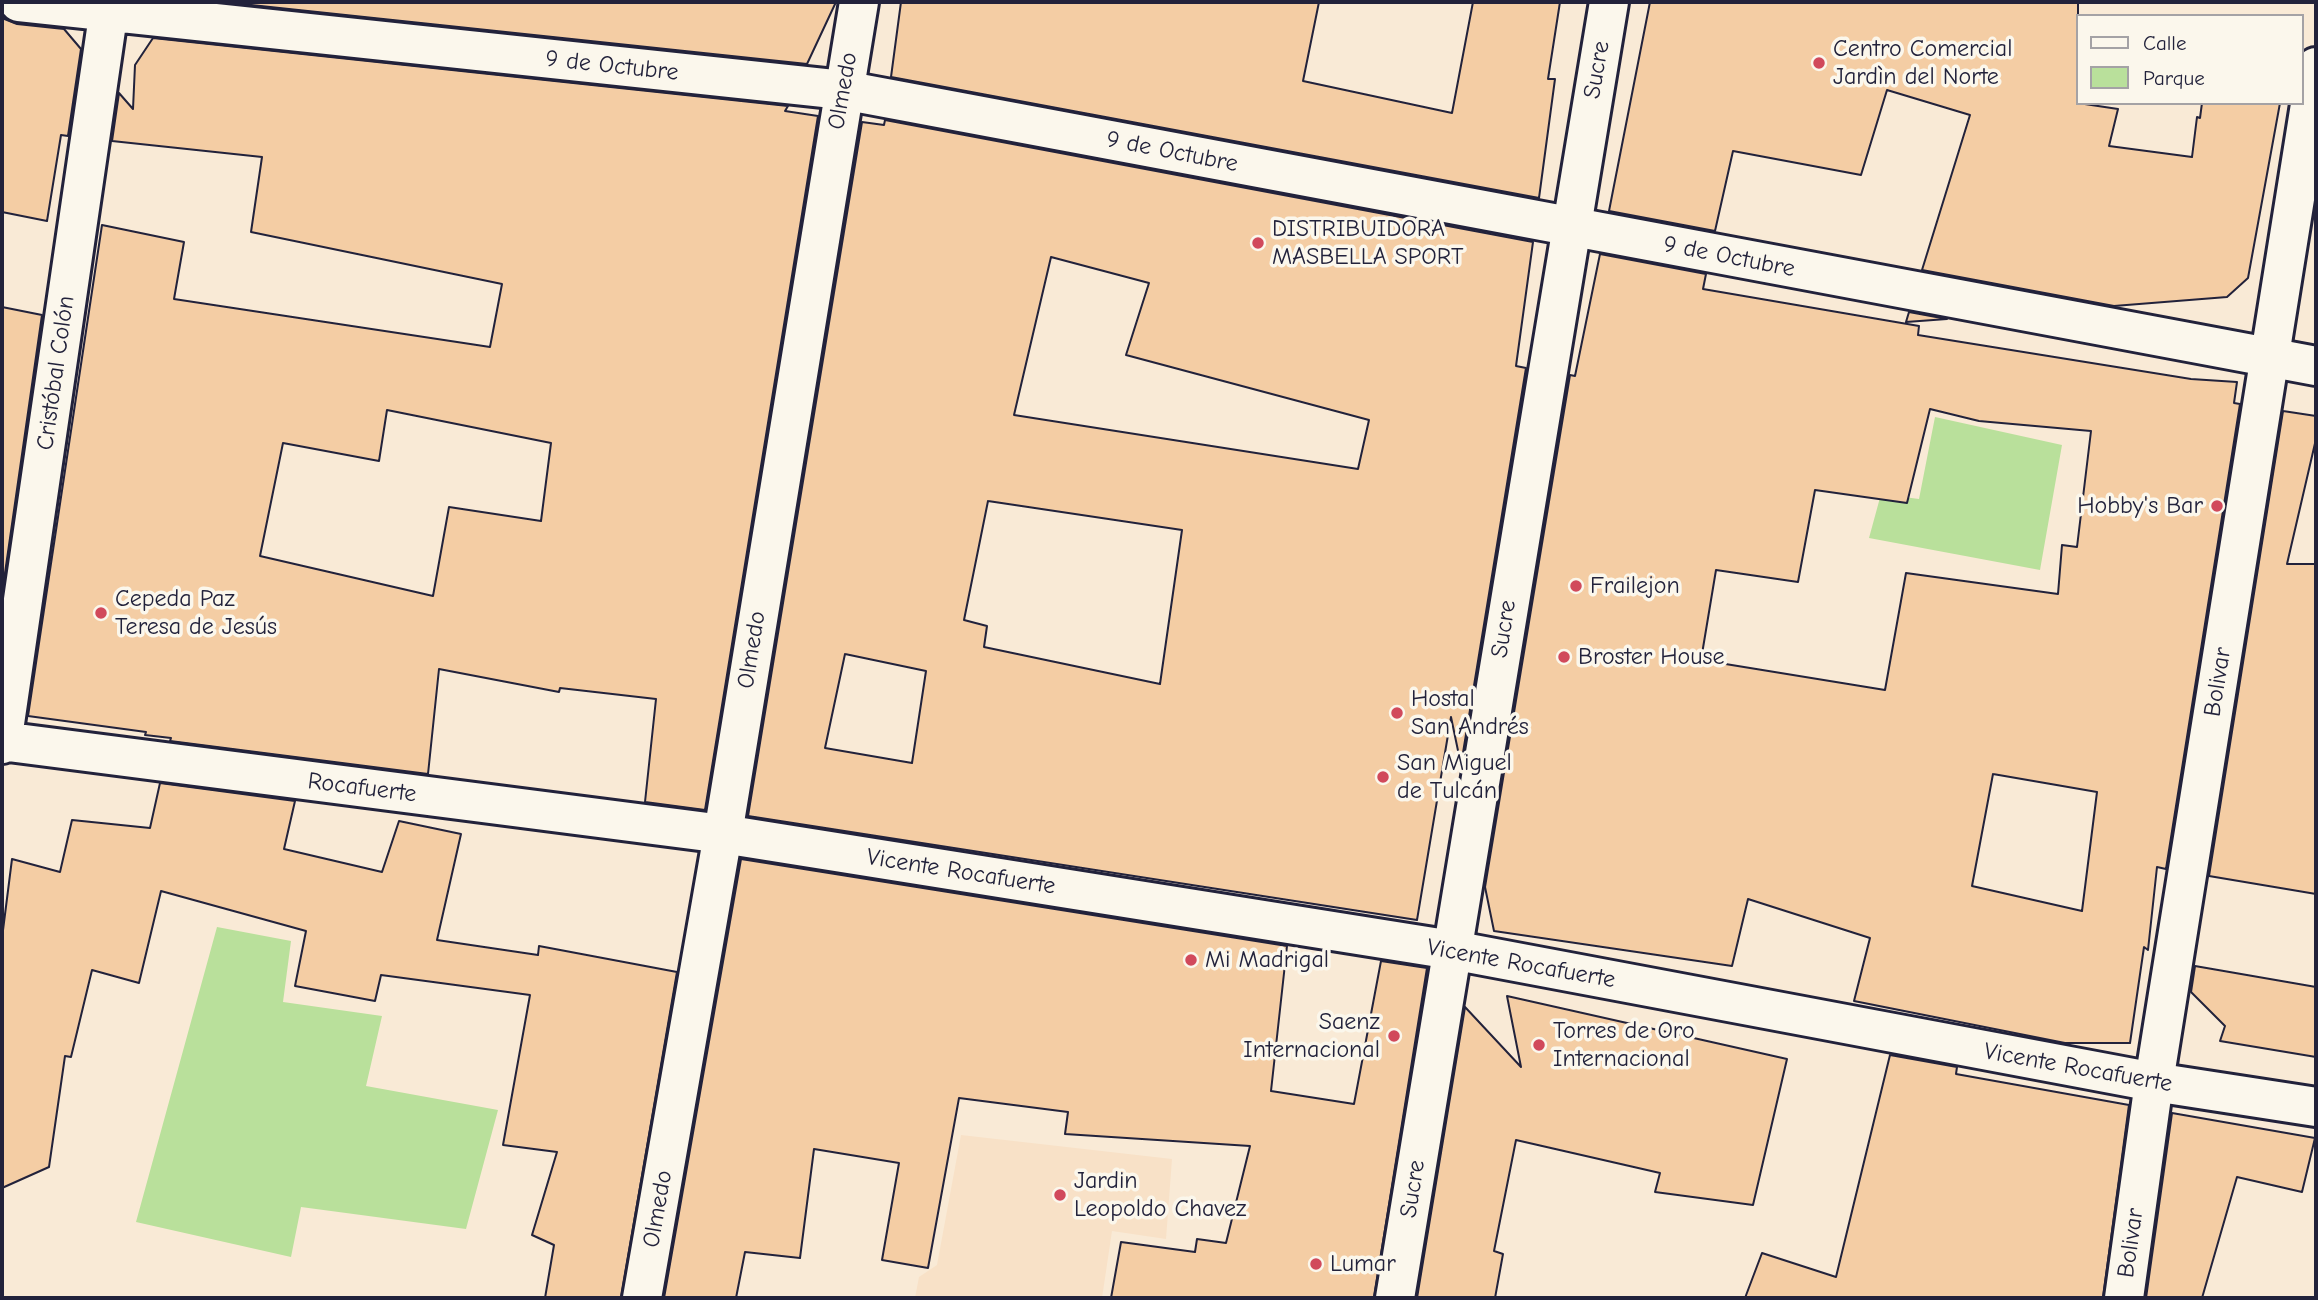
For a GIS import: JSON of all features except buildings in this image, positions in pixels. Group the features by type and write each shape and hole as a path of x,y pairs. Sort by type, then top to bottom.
{"street":[{"name":"9 de Octubre","path":"19,2 109,7 843,90 2316,366"},
{"name":"Olmedo","path":"642,1298 723,834 859,2"},
{"name":"Sucre","path":"1395,1298 1609,2"},
{"name":"Cristóbal Colón","path":"2,742 109,7"},
{"name":"Bolivar","path":"2124,1298 2154,1082 2316,67"},
{"name":"Rocafuerte","path":"2,742 723,834"},
{"name":"Vicente Rocafuerte","path":"723,834 1452,950 2154,1082 2316,1107"}],"shaded area":[{"name":"Jardin Leopoldo Chavez","path":"961,1135 1172,1159 1166,1239 1112,1231 1102,1298 915,1298 919,1277 937,1265"}],"green space":[{"path":"1935,417 2062,445 2040,570 1869,538 1881,494 1919,499"},
{"path":"217,927 291,941 283,1002 382,1016 366,1086 498,1110 466,1229 301,1207 291,1257 136,1222"}],"place":[{"name":"Centro Comercial Jardìn del Norte","path":"1819,63"},
{"name":"DISTRIBUIDORA MASBELLA SPORT","path":"1258,243"},
{"name":"Hobby's Bar","path":"2217,506"},
{"name":"Frailejon","path":"1576,586"},
{"name":"Cepeda Paz Teresa de Jesús","path":"101,613"},
{"name":"Broster House","path":"1564,657"},
{"name":"Hostal San Andrés","path":"1397,713"},
{"name":"San Miguel de Tulcán","path":"1383,777"},
{"name":"Mi Madrigal","path":"1191,960"},
{"name":"Saenz Internacional","path":"1394,1036"},
{"name":"Torres de Oro Internacional","path":"1539,1045"},
{"name":"Jardin Leopoldo Chavez","path":"1060,1195"},
{"name":"Lumar","path":"1316,1264"}]}
